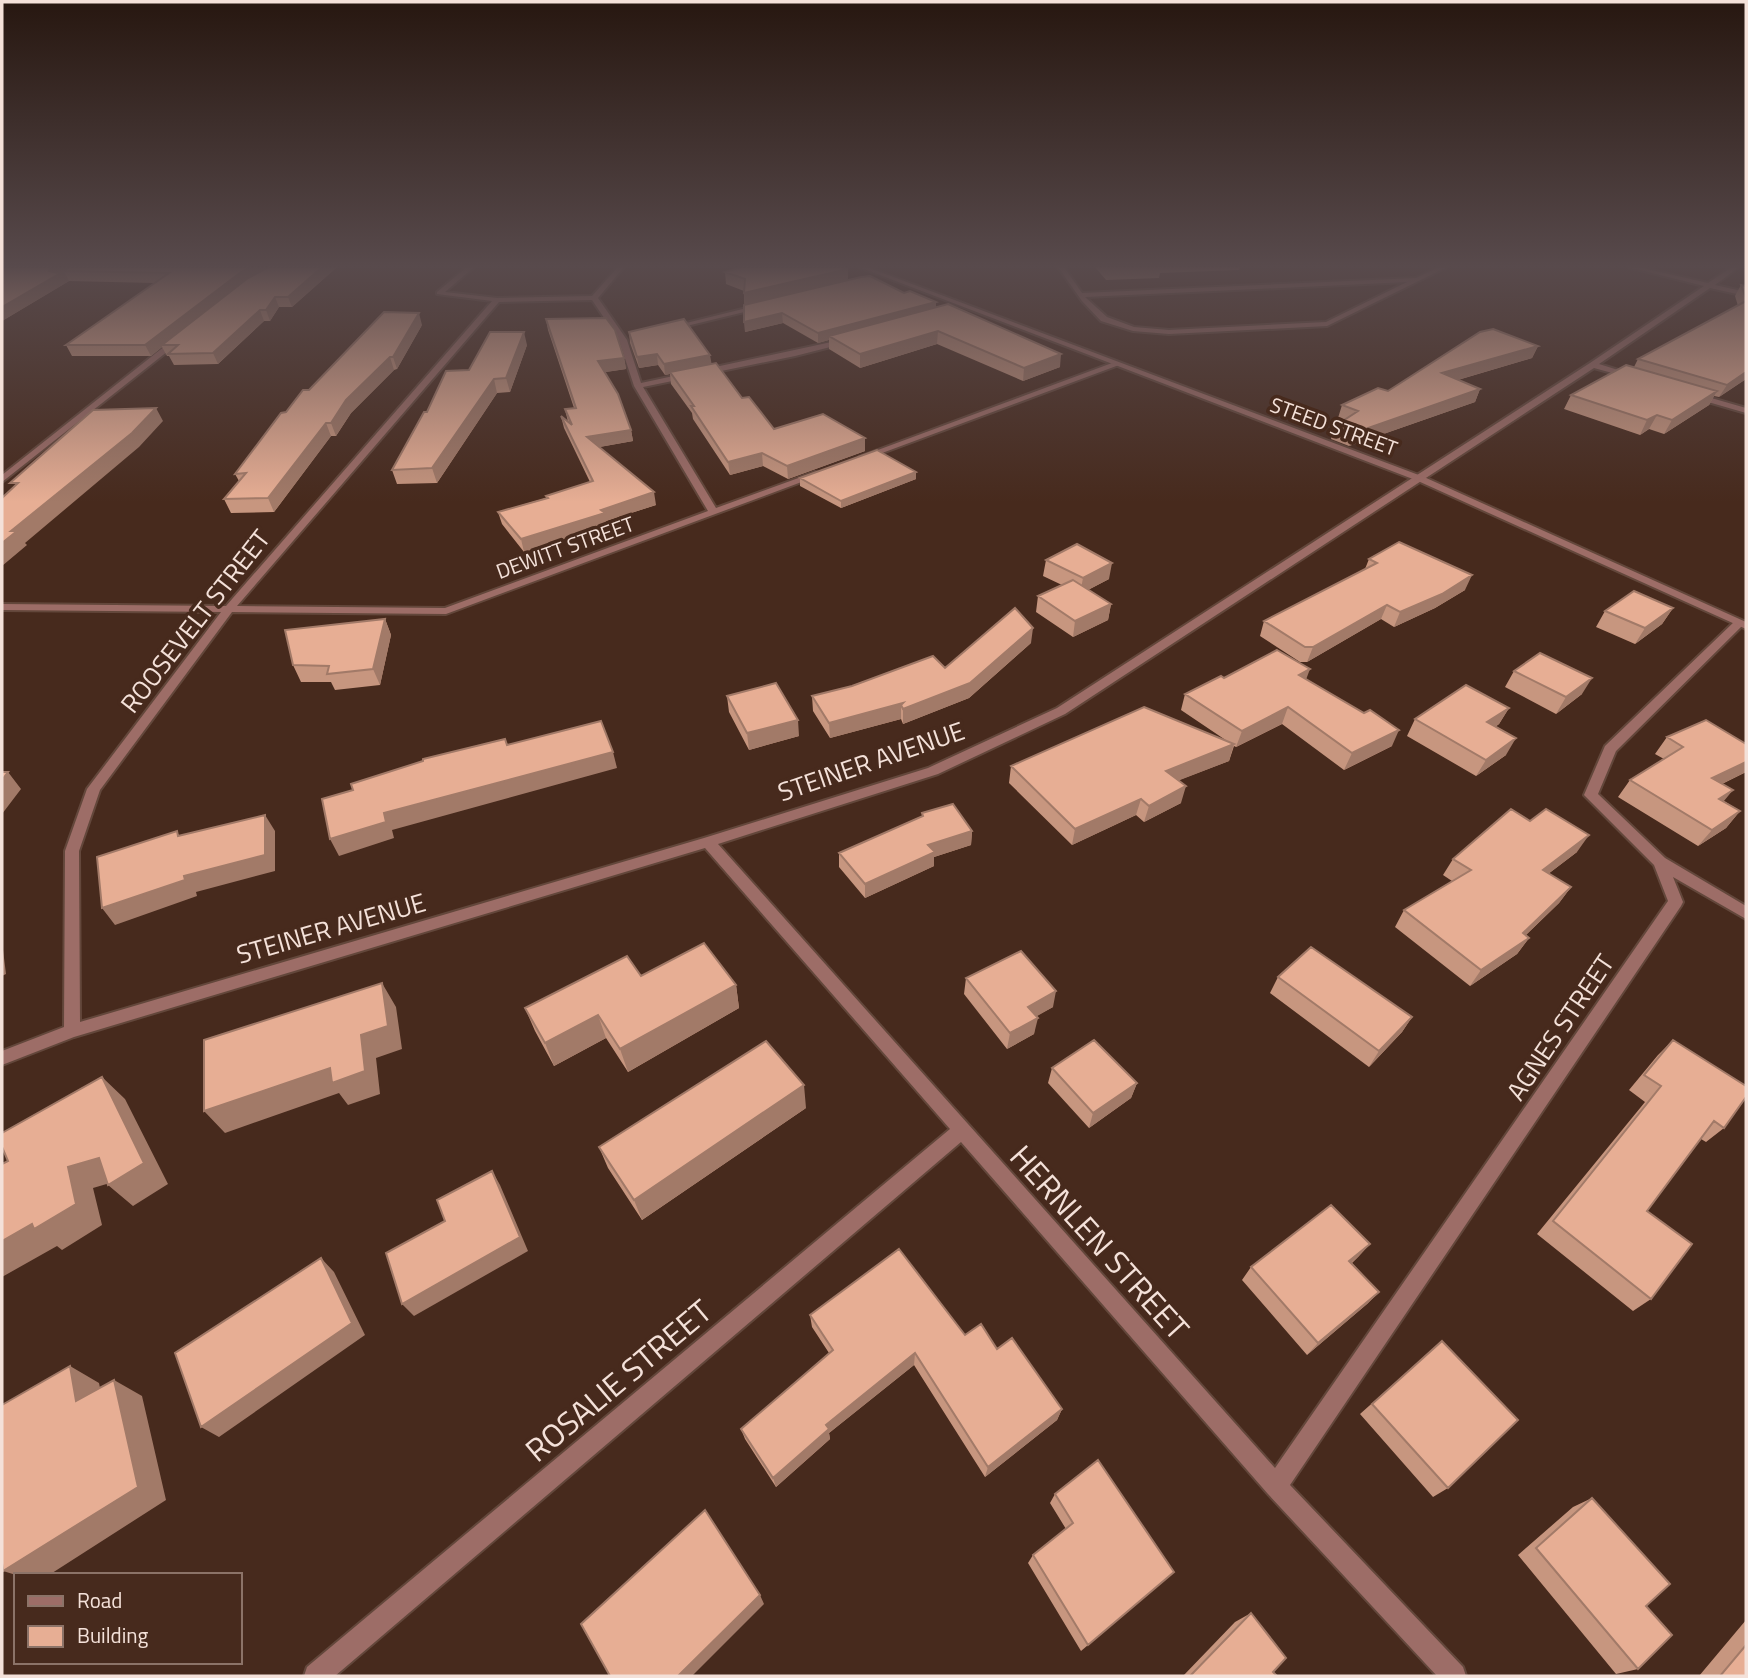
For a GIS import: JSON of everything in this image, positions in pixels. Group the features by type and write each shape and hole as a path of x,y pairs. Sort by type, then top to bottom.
{"street":[{"path":"2,479 172,345"},
{"name":"ROOSEVELT STREET","path":"72,1031 72,851 94,789 228,610 458,345"},
{"path":"625,345 638,386 713,512"},
{"path":"638,386 826,345"},
{"name":"STEED STREET","path":"1067,345 1421,479 1743,625"},
{"name":"STEINER AVENUE","path":"2,1058 72,1031 708,842 933,771 1061,711 1421,479 1621,345"},
{"path":"855,460 1115,365"},
{"path":"1593,365 1644,380"},
{"path":"1682,392 1746,411"},
{"name":"DEWITT STREET","path":"2,607 446,611 830,469"},
{"name":"AGNES STREET","path":"1276,1486 1676,902 1660,862 1591,795 1610,749 1743,625"},
{"name":"HERNLEN STREET","path":"708,842 1276,1486 1454,1676"},
{"path":"1660,862 1746,913"},
{"name":"ROSALIE STREET","path":"316,1676 961,1131"}],"building":[{"path":"178,345 221,345 213,353 168,354"},
{"path":"352,345 400,345 393,357 346,400 331,423 326,423 268,498 224,499 246,473 235,474 281,413 286,412 303,390 309,390"},
{"path":"483,345 519,345 506,378 494,379 432,468 392,470 424,412 427,412 446,371 469,370"},
{"path":"555,345 620,345 624,358 598,361 618,394 631,430 587,437 654,492 601,510 605,513 521,539 498,512 548,498 546,496 593,481 561,416 572,425 565,409 576,408"},
{"path":"633,345 703,345 710,355 664,364 657,354 637,357"},
{"path":"845,345 889,345 860,354"},
{"path":"971,345 1041,345 1061,354 1024,368"},
{"path":"1459,345 1538,346 1442,373 1480,389 1354,433 1335,426 1358,411 1342,405 1378,388 1388,391"},
{"path":"1663,345 1746,345 1746,372 1727,385 1638,359"},
{"path":"716,363 742,398 749,397 774,429 823,414 865,438 787,466 762,453 728,462 670,372"},
{"path":"1626,365 1717,391 1672,420 1657,415 1647,420 1571,395"},
{"path":"156,408 132,433 11,531 17,531 2,543 2,498 18,483 10,483 93,410"},
{"path":"877,450 916,472 841,501 800,478"},
{"path":"1399,542 1472,575 1442,594 1400,612 1387,605 1313,647 1305,647 1264,621 1377,563 1369,559"},
{"path":"1077,544 1112,563 1083,578 1046,560"},
{"path":"1073,580 1111,604 1075,621 1038,596"},
{"path":"1634,591 1673,608 1645,628 1605,611"},
{"path":"1015,608 1033,628 970,683 903,709 903,703 829,723 812,696 852,686 933,656 945,668"},
{"path":"385,619 373,669 327,674 329,666 293,665 285,630"},
{"path":"1277,650 1310,669 1299,675 1364,713 1370,710 1399,730 1352,753 1288,707 1242,731 1185,694 1221,676 1224,678"},
{"path":"1540,653 1592,678 1566,697 1514,671"},
{"path":"776,683 798,720 747,733 727,696"},
{"path":"1466,685 1509,708 1487,722 1516,738 1486,760 1415,719"},
{"path":"1144,707 1234,744 1166,771 1186,786 1149,806 1141,799 1075,829 1011,766"},
{"path":"1706,720 1746,744 1746,762 1712,778 1733,790 1719,799 1740,811 1712,830 1630,780 1683,747 1667,737"},
{"path":"601,721 613,752 384,813 386,822 330,839 322,799 353,790 351,784 423,759 505,739 507,745"},
{"path":"953,804 972,831 928,845 935,852 865,884 839,853 923,816 922,813"},
{"path":"1511,809 1530,821 1546,809 1589,835 1543,870 1571,887 1523,933 1529,938 1481,970 1404,910 1471,870 1453,859"},
{"path":"265,815 265,855 184,876 185,880 102,908 97,857 177,831 178,836"},
{"path":"704,943 736,985 620,1049 598,1015 545,1043 525,1008 627,956 641,976"},
{"path":"1311,947 1412,1017 1379,1051 1278,977"},
{"path":"1021,951 1056,991 1028,1007 1038,1018 1010,1033 966,978"},
{"path":"382,983 388,1026 361,1035 365,1071 332,1083 330,1068 204,1111 204,1040"},
{"path":"1094,1040 1137,1083 1093,1113 1052,1068"},
{"path":"1673,1040 1746,1086 1746,1097 1724,1128 1714,1121 1647,1211 1692,1244 1651,1299 1553,1221 1661,1086 1644,1075"},
{"path":"766,1041 804,1085 634,1200 599,1147"},
{"path":"102,1077 144,1163 108,1185 99,1158 68,1167 76,1204 34,1229 32,1224 2,1241 2,1164 8,1161 2,1147 2,1133"},
{"path":"492,1171 520,1237 402,1304 386,1253 445,1221 437,1200"},
{"path":"1331,1205 1370,1244 1349,1261 1379,1292 1318,1343 1251,1267"},
{"path":"899,1249 965,1335 981,1324 997,1349 1012,1338 1062,1409 988,1467 915,1353 826,1425 829,1429 773,1478 741,1429 833,1350 810,1315"},
{"path":"321,1258 352,1323 201,1427 175,1353"},
{"path":"1442,1341 1518,1420 1448,1488 1372,1404"},
{"path":"70,1366 76,1401 114,1380 138,1487 3,1571 2,1405"},
{"path":"1098,1460 1174,1572 1088,1645 1033,1555 1073,1523 1055,1494"},
{"path":"1592,1498 1670,1584 1646,1606 1672,1635 1638,1669 1536,1548"},
{"path":"705,1510 760,1595 678,1676 610,1676 581,1624"},
{"path":"1251,1613 1286,1658 1273,1672 1277,1676 1190,1676"},
{"path":"1746,1645 1746,1676 1720,1676"}]}
